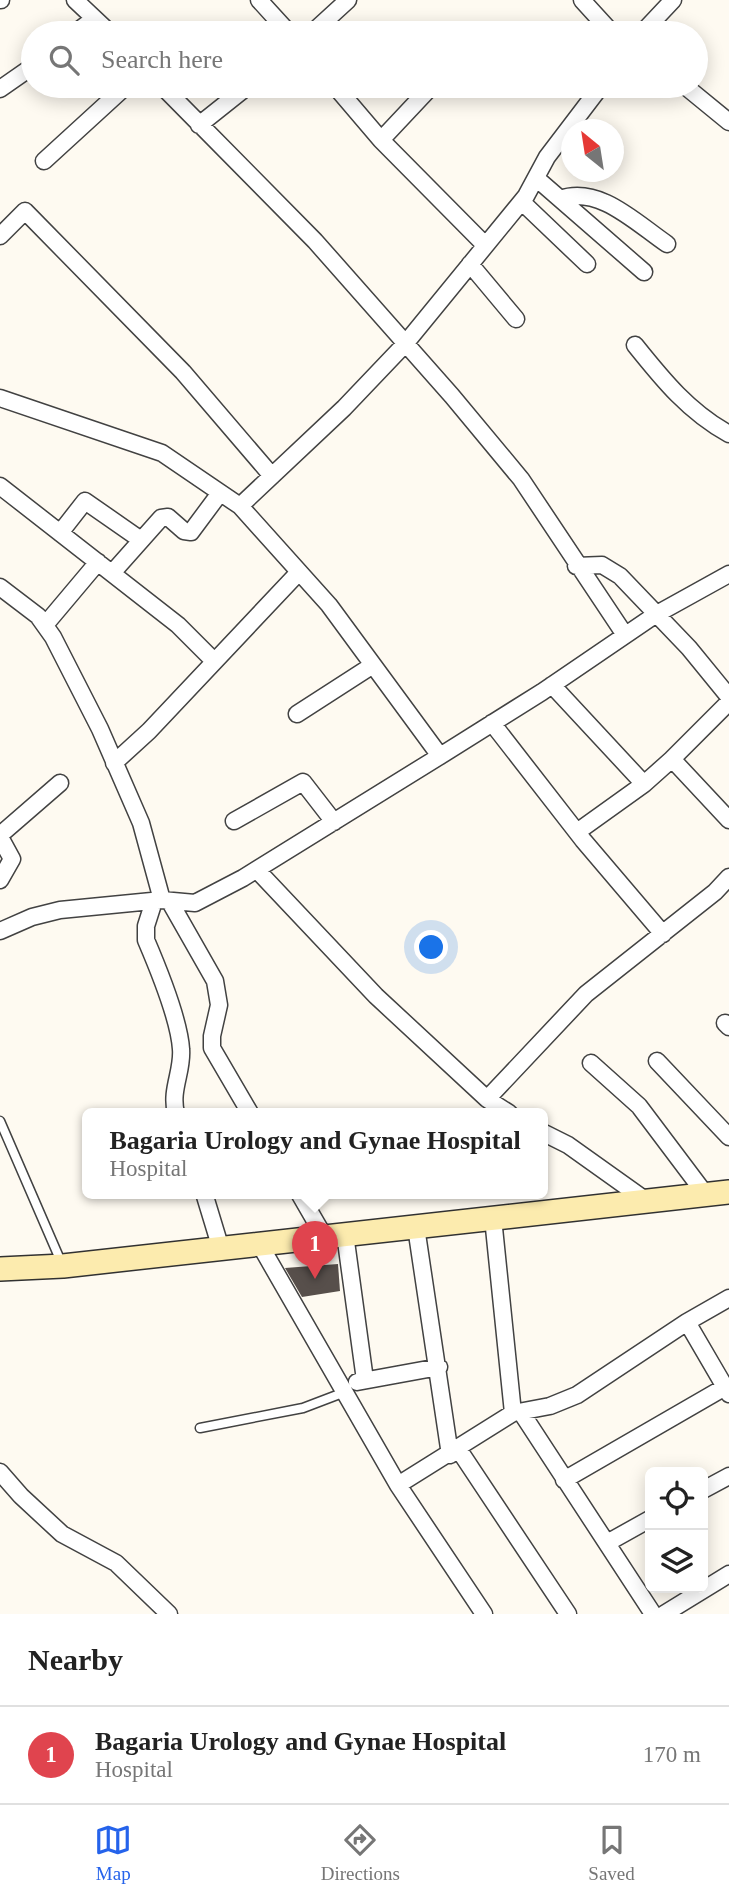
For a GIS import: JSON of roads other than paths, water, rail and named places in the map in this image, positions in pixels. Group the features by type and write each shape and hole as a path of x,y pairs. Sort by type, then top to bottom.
{"street":[{"path":"75,0 96,21"},
{"path":"259,0 278,21"},
{"path":"325,21 348,0"},
{"path":"582,0 601,21"},
{"path":"653,21 673,0"},
{"path":"0,89 21,74"},
{"path":"44,161 113,98"},
{"path":"173,98 315,241 521,479 576,566 625,635"},
{"path":"199,125 233,98"},
{"path":"345,98 381,139 485,245"},
{"path":"381,139 420,98"},
{"path":"240,506 405,344 522,202 547,157 592,98"},
{"path":"700,98 729,122"},
{"path":"536,178 644,272"},
{"path":"560,199 572,195 592,196 667,244"},
{"path":"522,202 587,264"},
{"path":"0,236 25,211 183,372 272,477"},
{"path":"470,264 516,319"},
{"path":"635,345 672,390 704,420 729,434"},
{"path":"0,398 162,453 240,506 328,605 440,756"},
{"path":"0,486 178,625 214,661"},
{"path":"113,572 163,517 184,531 191,532 220,494"},
{"path":"60,533 85,501 141,540"},
{"path":"45,625 98,562"},
{"path":"576,566 590,563 611,568 689,648 729,699 672,759 644,784 577,832"},
{"path":"114,763 149,731 299,572"},
{"path":"1,928 60,910 162,901 195,903 257,870 440,756 654,615 729,574"},
{"path":"0,587 45,625 100,729 141,823 162,901 215,981 219,1005 212,1048 247,1108"},
{"path":"297,714 373,665"},
{"path":"551,685 644,784"},
{"path":"492,723 577,832 663,934"},
{"path":"672,759 729,820"},
{"path":"234,821 303,782 334,822"},
{"path":"0,880 12,859 0,836 60,783"},
{"path":"257,870 376,996 487,1100 501,1108"},
{"path":"487,1100 586,994 663,934 729,877"},
{"path":"162,901 146,926 146,940 180,1037 181,1059 173,1093 175,1108"},
{"path":"657,1061 729,1137"},
{"path":"591,1063 639,1106 706,1195"},
{"path":"548,1135 568,1145 648,1202"},
{"path":"0,1269 64,1266 729,1192"},
{"path":"206,1199 221,1249"},
{"path":"304,1199 335,1236 365,1380"},
{"path":"493,1218 517,1413 653,1614"},
{"path":"416,1227 454,1453 568,1614"},
{"path":"260,1245 398,1485 484,1614"},
{"path":"398,1485 517,1413 550,1406 576,1395 687,1322 729,1298"},
{"path":"564,1480 728,1391 687,1322"},
{"path":"343,1388 365,1380 439,1367"},
{"path":"0,1472 21,1496 62,1534 116,1563 169,1614"},
{"path":"708,1487 729,1476"},
{"path":"607,1543 645,1522"},
{"path":"664,1614 729,1574"}],"lane":[{"path":"0,1121 64,1266"},
{"path":"200,1428 303,1408 343,1388"}],"place":[{"name":"Bagaria Urology and Gynae Hospital","path":"315,1279"}]}
